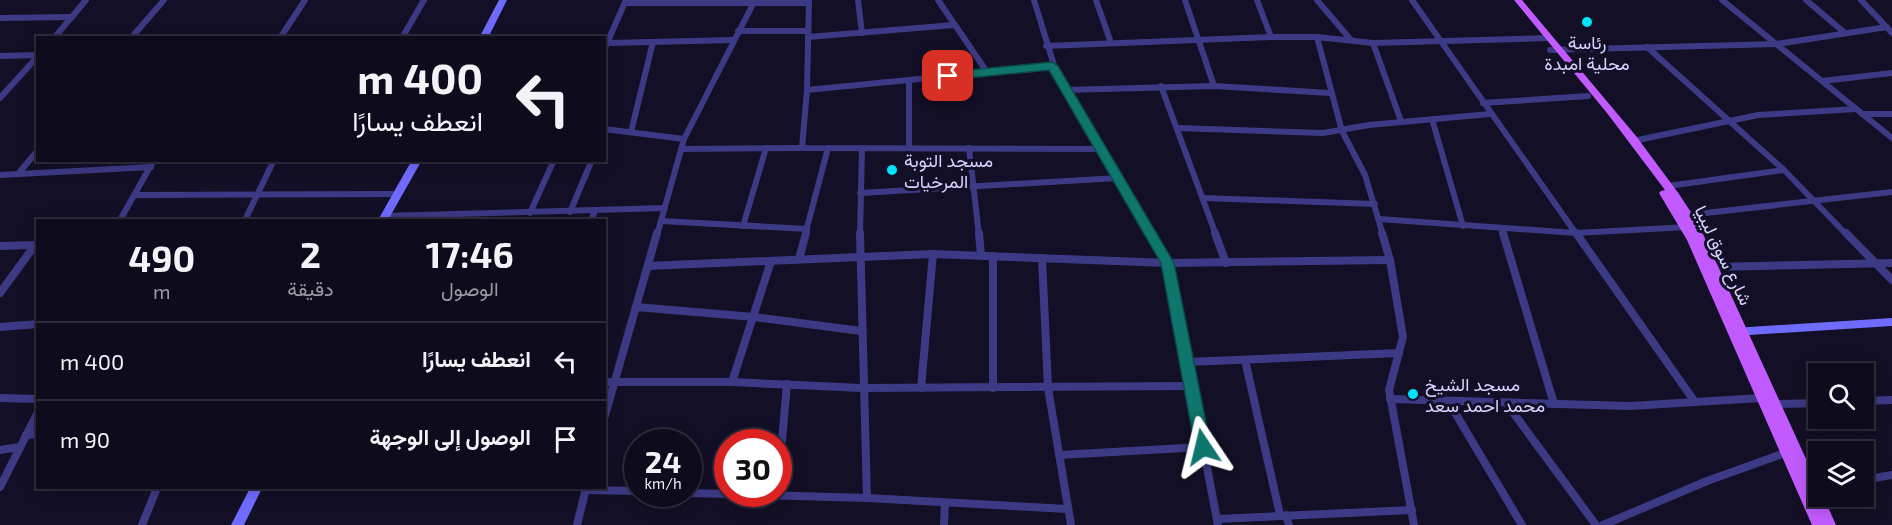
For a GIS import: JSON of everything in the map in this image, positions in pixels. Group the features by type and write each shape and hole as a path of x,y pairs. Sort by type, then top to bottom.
{"main road":[{"name":"شارع سوق ليبيا","path":"1510,0 1633,141 1688,215 1690,227 1737,331 1808,473"},
{"name":"شارع سوق ليبيا","path":"1518,0 1544,38"},
{"name":"شارع سوق ليبيا","path":"1554,50 1690,227 1714,267 1761,398 1818,525"},
{"name":"شارع سوق ليبيا","path":"1823,507 1830,525"}],"street":[{"path":"56,36 86,0"},
{"path":"133,36 164,0"},
{"path":"281,36 305,0"},
{"path":"403,36 424,0"},
{"path":"484,36 502,0"},
{"path":"858,0 862,33"},
{"path":"938,0 987,72"},
{"path":"1034,0 1052,66 1168,263 1217,522 1283,515 1412,510"},
{"path":"1096,0 1111,43"},
{"path":"1185,0 1214,86"},
{"path":"1257,0 1271,37"},
{"path":"1317,0 1351,40"},
{"path":"1412,0 1490,114 1695,402"},
{"path":"1722,0 1892,138"},
{"path":"1806,0 1845,33"},
{"path":"1861,0 1892,33"},
{"path":"734,40 606,46 625,1 753,4 809,2 807,90 802,148"},
{"path":"606,412 681,148 753,4"},
{"path":"0,18 72,17"},
{"path":"738,31 808,34 862,33 954,25"},
{"path":"1554,50 1777,44 1887,27"},
{"path":"1046,46 1271,37 1317,37 1373,43 1544,38"},
{"path":"1317,37 1330,93 1342,131 1365,175 1375,204 1390,260 1401,315 1402,337 1391,377 1390,399 1414,525"},
{"path":"630,132 653,42"},
{"path":"1373,43 1401,122"},
{"path":"1647,47 1784,170 1892,280"},
{"path":"0,56 36,55"},
{"path":"0,98 36,57"},
{"path":"807,90 1052,66"},
{"path":"1822,81 1892,74"},
{"path":"909,80 909,148"},
{"path":"1161,86 1226,263"},
{"path":"1065,90 1214,86 1330,93"},
{"path":"1483,103 1588,96"},
{"path":"1633,141 1772,113 1856,109"},
{"path":"1177,128 1323,133 1369,125 1490,114"},
{"path":"1862,114 1892,114"},
{"path":"1432,119 1463,226"},
{"path":"606,130 684,140"},
{"path":"681,148 1101,149"},
{"path":"742,226 766,148"},
{"path":"799,260 828,148"},
{"path":"862,148 859,257 867,498"},
{"path":"969,148 981,255"},
{"path":"18,174 36,152"},
{"path":"121,219 153,162"},
{"path":"246,219 273,162"},
{"path":"384,218 416,162"},
{"path":"530,213 553,162"},
{"path":"570,212 591,162"},
{"path":"0,175 151,168"},
{"path":"1668,186 1784,170"},
{"path":"860,193 1118,178"},
{"path":"1688,215 1892,192"},
{"path":"135,195 398,194"},
{"path":"1203,198 1375,204"},
{"path":"384,218 487,217 530,213 665,208"},
{"path":"591,219 595,211"},
{"path":"1379,219 1576,233 1690,227"},
{"path":"662,221 807,229"},
{"path":"1502,229 1554,404"},
{"path":"0,246 36,245"},
{"path":"0,293 36,245"},
{"path":"921,388 933,254"},
{"path":"648,266 933,254 1168,263 1390,260"},
{"path":"993,256 993,388"},
{"path":"1042,258 1048,388 1071,525"},
{"path":"732,382 771,261"},
{"path":"1714,267 1892,263"},
{"path":"636,307 754,317 861,331"},
{"path":"1737,331 1892,322"},
{"path":"0,327 36,324"},
{"path":"1187,362 1399,354"},
{"path":"1245,360 1283,515 1288,525"},
{"path":"606,382 732,382 862,388 1192,386"},
{"path":"784,429 788,384"},
{"path":"1390,399 1629,405 1761,398"},
{"path":"0,399 36,399"},
{"path":"1874,401 1892,400"},
{"path":"1448,401 1522,525"},
{"path":"1506,403 1596,525"},
{"path":"1774,404 1808,403"},
{"path":"0,487 36,416"},
{"path":"26,435 36,434"},
{"path":"0,450 20,447"},
{"path":"1059,455 1203,447"},
{"path":"1603,525 1707,481 1785,453"},
{"path":"1874,478 1892,475"},
{"path":"142,525 157,489"},
{"path":"237,525 255,489"},
{"path":"577,525 586,489 624,490"},
{"path":"792,495 1068,508"},
{"path":"944,525 945,503"}],"place":[{"name":"رئاسة محلية امبدة","path":"1587,22"},
{"name":"مسجد التوبة المرخيات","path":"892,170"},
{"name":"مسجد الشيخ محمد احمد سعد","path":"1413,394"}],"route":[{"path":"948,76 1052,66 1168,263 1203,447"}]}
